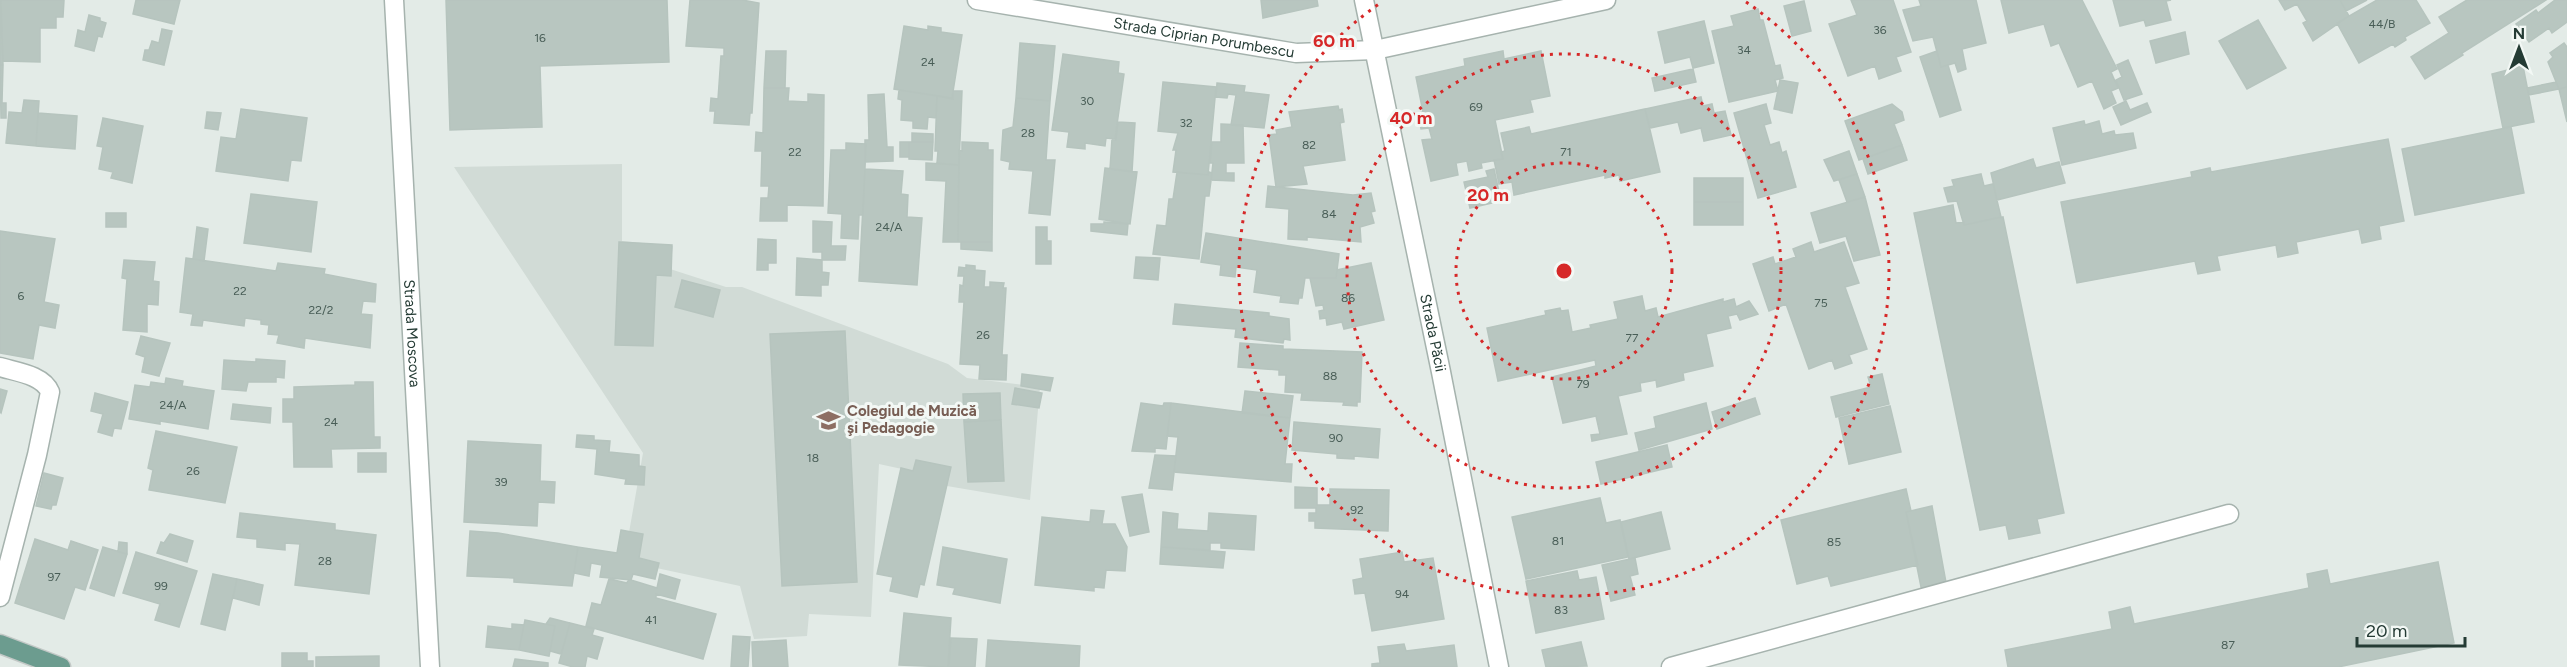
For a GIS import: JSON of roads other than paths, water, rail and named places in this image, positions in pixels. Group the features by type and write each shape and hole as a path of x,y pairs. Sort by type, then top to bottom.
{"main road":[{"path":"0,644 61,667"}],"street":[{"name":"Strada Moscova","path":"394,0 430,667"},
{"name":"Strada Ciprian Porumbescu","path":"977,0 1296,53 1375,50 1606,0"},
{"name":"Strada Păcii","path":"1364,0 1499,667"},
{"path":"0,367 30,375 47,385 50,392 38,455 0,597"},
{"path":"1671,667 2229,514"}],"place":[{"name":"Colegiul de Muzică şi Pedagogie","path":"829,420"}]}
